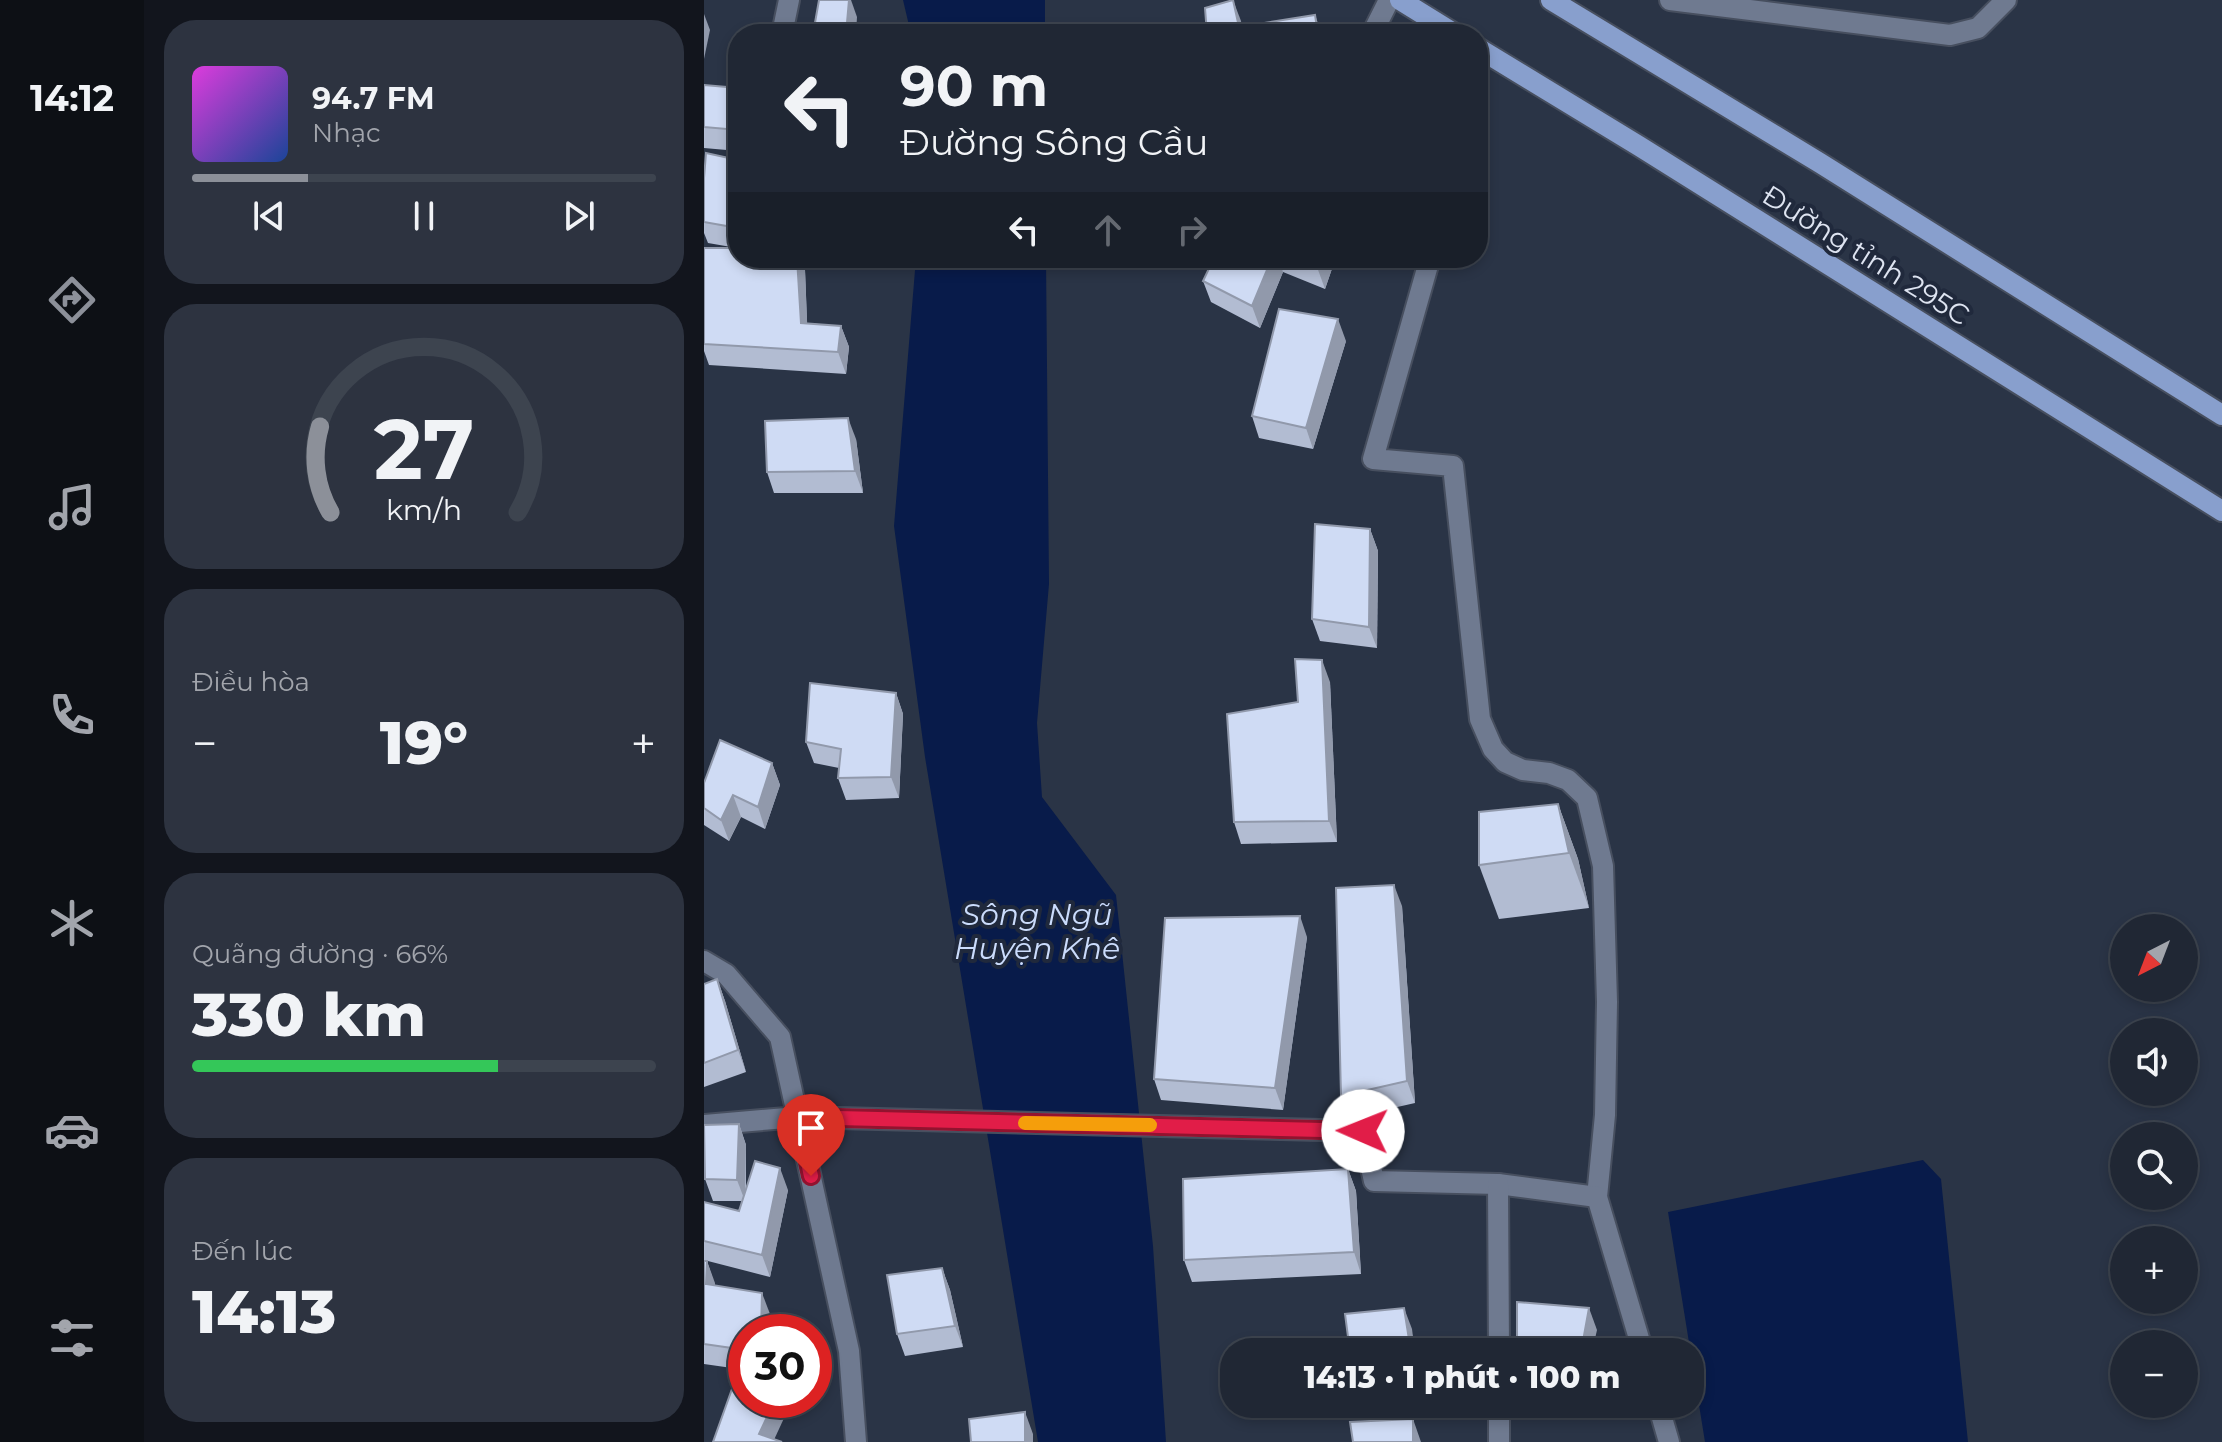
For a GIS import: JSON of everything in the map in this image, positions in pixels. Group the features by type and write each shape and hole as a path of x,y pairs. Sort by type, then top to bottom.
{"main road":[{"path":"1400,0 1439,24"},
{"name":"Đường tỉnh 295C","path":"1551,0 1820,163 2222,415"},
{"name":"Đường tỉnh 295C","path":"1488,54 2222,511"}],"street":[{"path":"784,24 789,0"},
{"path":"1377,24 1389,0"},
{"path":"1670,0 1950,35 1978,28 2006,0"},
{"path":"1427,268 1373,459 1453,466 1480,719 1493,749 1505,762 1523,770 1549,773 1568,780 1587,798 1603,866 1607,1002 1605,1115 1597,1197 1639,1338"},
{"path":"704,961 726,974 780,1037 849,1351 856,1442"},
{"path":"704,1125 798,1117 1363,1131 1374,1181 1498,1184 1597,1197"},
{"path":"1498,1184 1499,1338"},
{"path":"1499,1418 1499,1442"},
{"path":"1662,1418 1669,1442"}],"water":[{"path":"903,0 1045,0 1045,24 909,24"},
{"name":"Sông Ngũ Huyện Khê","path":"915,268 1046,268 1049,584 1037,723 1042,797 1116,895 1153,1246 1166,1442 1038,1442 925,757 894,526"},
{"path":"1923,1160 1941,1179 1968,1442 1705,1442 1701,1418 1704,1418 1704,1338 1688,1338 1668,1212"}],"building":[{"path":"819,0 849,0 847,24 815,24"},
{"path":"1233,0 1238,24 1206,24 1205,8"},
{"path":"1315,15 1316,24 1258,24"},
{"path":"704,85 728,87 728,129 704,127"},
{"path":"706,153 728,158 728,226 704,222"},
{"path":"704,248 728,248 728,268 798,268 801,323 841,326 838,352 704,344"},
{"path":"1209,268 1268,268 1252,306 1203,281"},
{"path":"1279,309 1338,319 1306,428 1252,416"},
{"path":"848,418 855,471 767,472 765,421"},
{"path":"1315,524 1370,529 1369,627 1312,619"},
{"path":"1295,659 1322,660 1329,821 1234,822 1227,714 1298,702"},
{"path":"810,683 896,693 891,777 838,778 841,749 806,742"},
{"path":"720,740 772,763 758,807 733,795 721,820 704,808 704,783"},
{"path":"1558,804 1569,853 1479,865 1479,812"},
{"path":"1394,885 1407,1081 1341,1096 1336,888"},
{"path":"1300,916 1275,1088 1154,1079 1165,918"},
{"path":"717,979 738,1050 704,1063 704,984"},
{"path":"739,1124 737,1180 705,1179 704,1125"},
{"path":"755,1161 780,1168 762,1255 704,1241 704,1202 739,1211"},
{"path":"1348,1169 1354,1252 1184,1260 1183,1179"},
{"path":"704,1261 707,1261 706,1284 762,1293 761,1314 728,1314 728,1347 704,1344"},
{"path":"942,1268 955,1326 897,1334 887,1275"},
{"path":"1517,1302 1589,1308 1584,1338 1517,1338"},
{"path":"1404,1308 1409,1338 1348,1338 1345,1314"},
{"path":"728,1400 728,1418 767,1418 759,1434 782,1442 713,1442"},
{"path":"1025,1412 1025,1442 971,1442 969,1419"},
{"path":"1413,1419 1413,1442 1353,1442 1350,1422"}],"slow traffic":[{"path":"1025,1123 1150,1125"}],"route":[{"path":"811,1176 798,1117 1363,1131"}]}
